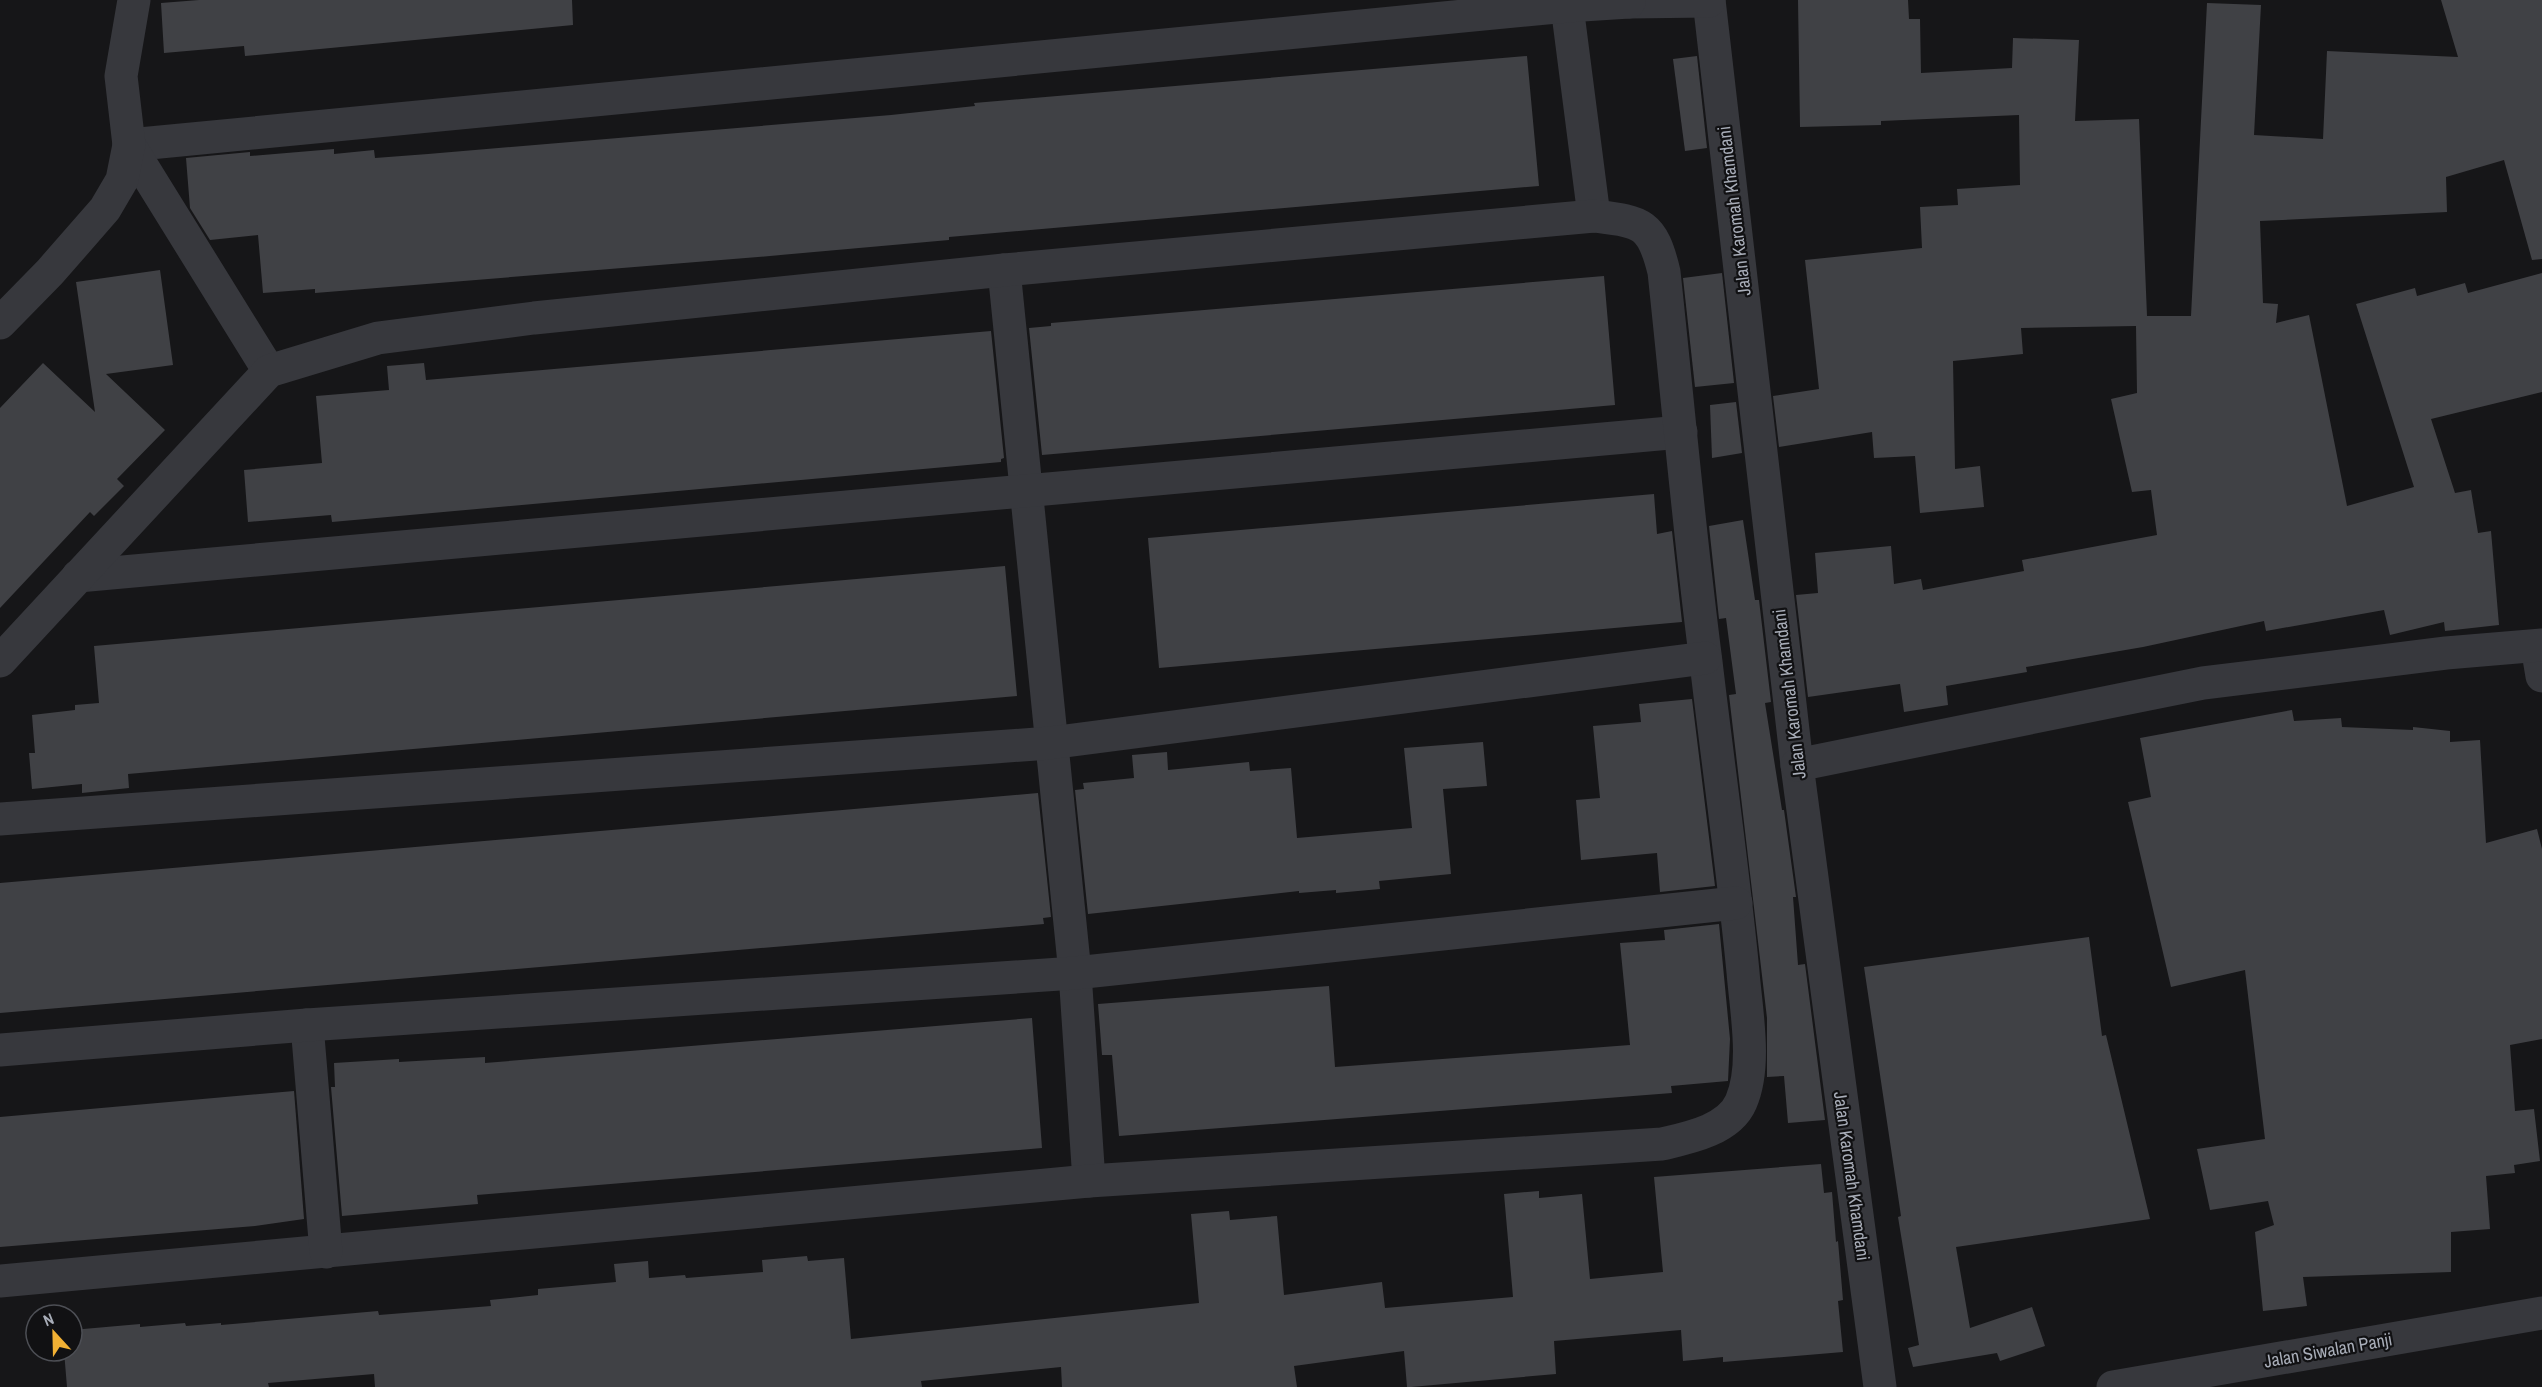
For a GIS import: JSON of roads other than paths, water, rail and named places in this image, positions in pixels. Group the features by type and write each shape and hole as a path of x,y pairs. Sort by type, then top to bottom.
{"street":[{"path":"0,323 50,272 105,209 122,180 129,145 121,76 134,0"},
{"path":"129,145 1567,6 1629,1 1709,1"},
{"name":"Jalan Karomah Khamdani","path":"1709,1 1797,765 1880,1387"},
{"path":"1567,6 1594,216"},
{"path":"129,145 269,371"},
{"path":"0,661 269,371 378,338 534,318 1004,270 1594,216 1631,220 1643,226 1659,252 1664,272 1705,658 1736,903 1748,1030 1748,1074 1741,1103 1724,1122 1690,1138 1662,1144 1089,1181 0,1281"},
{"path":"1004,270 1024,491 1075,973 1089,1181"},
{"path":"78,576 1681,432"},
{"path":"1797,765 2203,683 2446,653 2540,656"},
{"path":"0,819 1050,743 1705,658"},
{"path":"0,1050 307,1025 1075,973 1736,903"},
{"path":"307,1025 326,1252"},
{"name":"Jalan Siwalan Panji","path":"2113,1387 2542,1313"}]}
